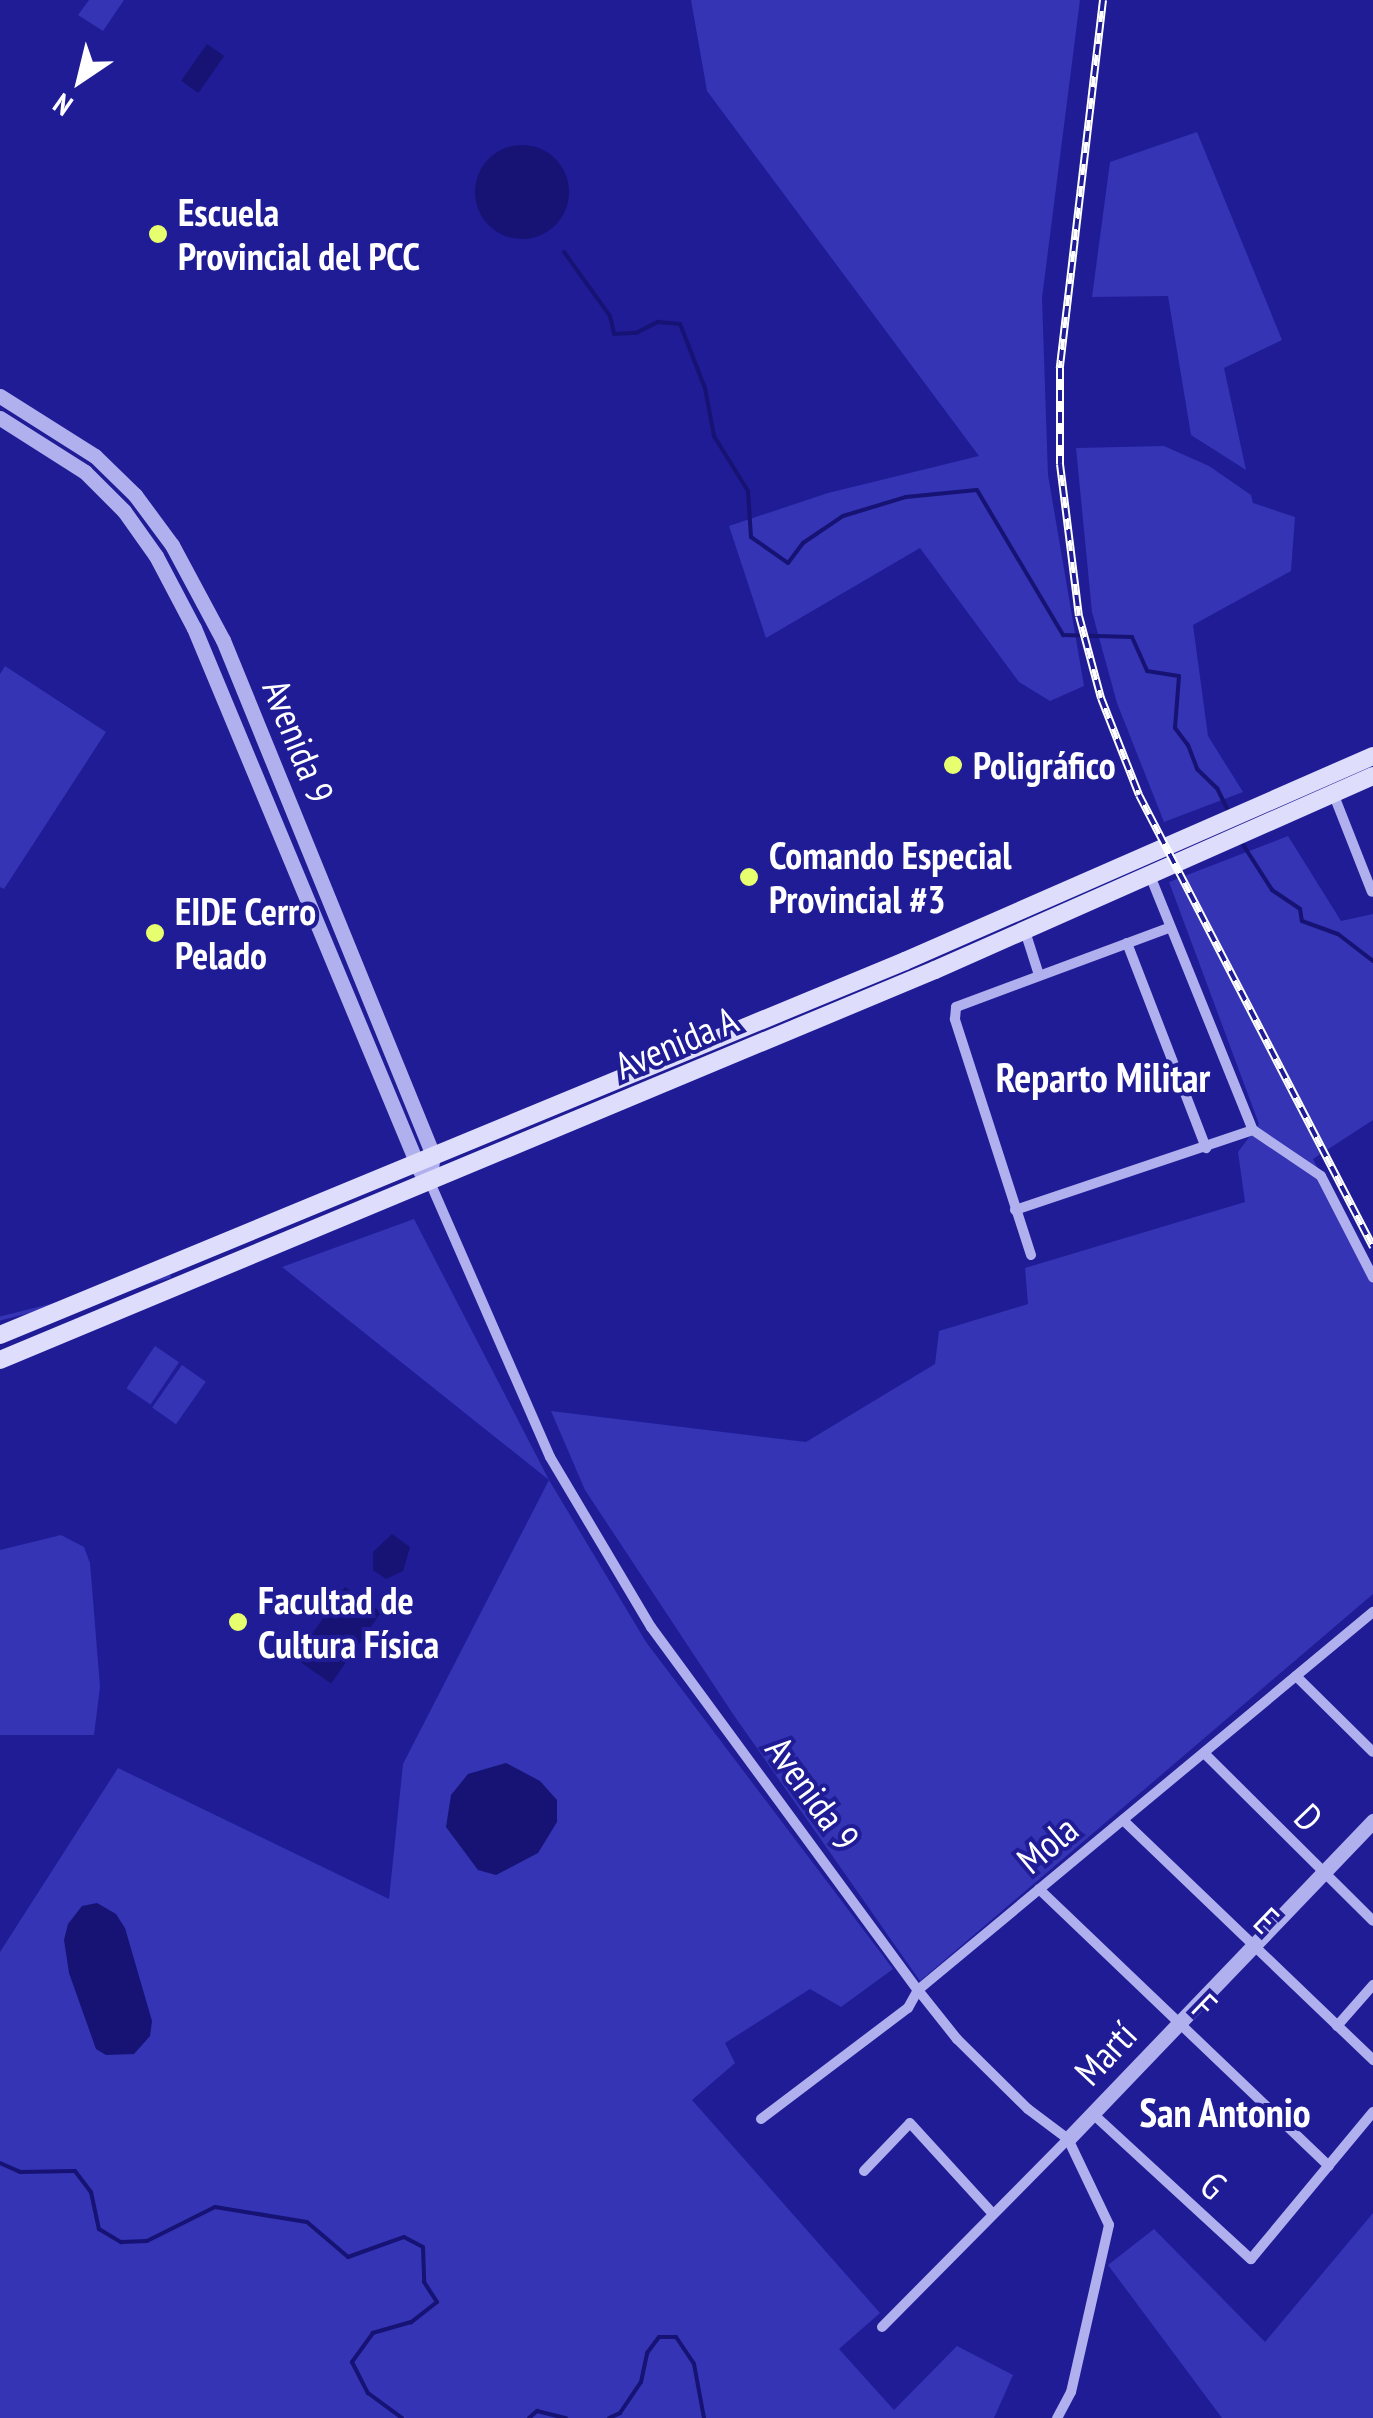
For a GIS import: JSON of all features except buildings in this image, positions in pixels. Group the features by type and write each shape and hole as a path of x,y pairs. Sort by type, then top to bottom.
{"main road":[{"name":"Avenida A","path":"0,1334 1224,830 1373,756"},
{"name":"Avenida A","path":"1244,821 1373,776"},
{"name":"Avenida A","path":"0,1360 1025,931 1149,872 1224,830"},
{"path":"192,1256 216,1270"}],"street":[{"name":"Avenida 9","path":"0,396 95,456 134,495 172,545 223,640 433,1155"},
{"path":"23,432 32,416"},
{"name":"Avenida 9","path":"0,418 85,472 124,511 156,556 194,628 413,1164 429,1180 550,1457 651,1627 918,1990 986,2067 1068,2139 1109,2225 1071,2392 1057,2418"},
{"path":"251,771 272,762"},
{"path":"1333,793 1372,892"},
{"path":"1149,872 1168,928 1253,1130 1321,1176 1373,1277"},
{"path":"1017,912 1039,975"},
{"path":"1031,1255 960,1033 956,1007 1168,928"},
{"path":"1127,943 1206,1148"},
{"path":"1015,1210 1253,1130"},
{"path":"429,1180 433,1155"},
{"name":"Mola","path":"760,2119 908,2008 918,1990 1373,1613"},
{"path":"1296,1676 1373,1752"},
{"name":"D","path":"1204,1753 1373,1921"},
{"name":"E","path":"1123,1820 1252,1948 1373,2060"},
{"name":"Martí","path":"882,2327 1373,1821"},
{"name":"F","path":"1040,1890 1329,2166"},
{"path":"1337,2026 1373,1985"},
{"path":"1329,2166 1373,2112"},
{"name":"G","path":"1092,2113 1250,2260 1329,2166"},
{"path":"864,2172 910,2123 993,2214"}],"shaded area":[{"path":"89,0 124,0 103,31 78,15"},
{"path":"691,0 1080,0 1042,298 1048,475 1084,686 1050,701 1019,682 920,548 766,638 729,526 828,493 979,456 707,91"},
{"path":"207,44 224,56 198,93 181,81"},
{"path":"1197,132 1282,340 1224,368 1246,470 1191,435 1168,296 1092,297 1110,162"},
{"path":"522,145 540,148 555,159 566,174 566,210 555,225 540,236 522,239 504,236 489,225 478,210 475,192 478,174 489,159 504,148"},
{"path":"1164,446 1209,466 1251,495 1253,503 1295,517 1291,571 1193,625 1208,736 1243,792 1164,822 1117,703 1092,612 1076,448"},
{"path":"5,666 106,732 4,889 0,887 0,674"},
{"path":"1288,836 1341,921 1373,914 1373,1120 1313,1159 1373,1278 1373,1594 920,1981 733,1714 585,1490 551,1411 806,1442 935,1364 939,1331 1028,1304 1025,1268 1245,1202 1238,1152 1259,1124 1169,882"},
{"path":"414,1219 549,1480 282,1267"},
{"path":"170,1274 171,1278 0,1321 0,1316"},
{"path":"155,1346 179,1362 151,1404 126,1388"},
{"path":"182,1365 206,1382 176,1424 152,1408"},
{"path":"549,1480 646,1642 893,1969 841,2007 810,1989 725,2043 735,2063 692,2100 880,2313 839,2349 894,2410 957,2346 1013,2375 994,2418 0,2418 0,1952 118,1768 389,1899 403,1764"},
{"path":"392,1534 410,1547 403,1571 386,1579 373,1570 373,1552"},
{"path":"61,1535 84,1547 90,1563 100,1687 94,1735 0,1735 0,1550"},
{"path":"345,1587 381,1612 331,1684 295,1658"},
{"path":"506,1763 540,1781 557,1800 557,1822 538,1853 496,1875 478,1870 446,1827 451,1795 468,1774"},
{"path":"97,1903 116,1914 125,1928 152,2021 150,2036 134,2054 106,2055 96,2049 69,1973 64,1940 68,1924 82,1906"},
{"path":"1373,2213 1373,2418 1222,2418 1108,2265 1154,2229 1265,2342"}],"waterway":[{"path":"564,252 610,316 614,334 636,333 658,322 680,324 705,388 714,436 748,491 751,537 788,563 803,543 843,516 906,497 977,490 1063,635 1132,637 1147,671 1179,676 1175,728 1188,745 1197,769 1217,788 1228,811"},
{"path":"1242,843 1272,890 1300,909 1302,921 1338,934 1373,961"},
{"path":"0,2163 20,2172 75,2171 91,2192 99,2229 121,2242 147,2241 215,2207 307,2222 348,2257 404,2237 423,2247 424,2282 437,2302 411,2322 373,2333 352,2362 368,2393 402,2418"},
{"path":"609,2418 620,2413 641,2382 647,2353 659,2337 676,2337 694,2364 704,2418"},
{"path":"529,2418 537,2411 566,2418"}],"railway":[{"path":"1103,0 1060,368 1060,464 1079,616 1101,698 1139,795 1373,1247"}],"place":[{"name":"Escuela Provincial del PCC","path":"158,234"},
{"name":"Poligráfico","path":"953,765"},
{"name":"Comando Especial Provincial #3","path":"749,877"},
{"name":"EIDE Cerro Pelado","path":"155,933"},
{"name":"Facultad de Cultura Física","path":"238,1622"}],"district":[{"name":"Reparto Militar","path":"1103,1077"},
{"name":"San Antonio","path":"1225,2112"}]}
